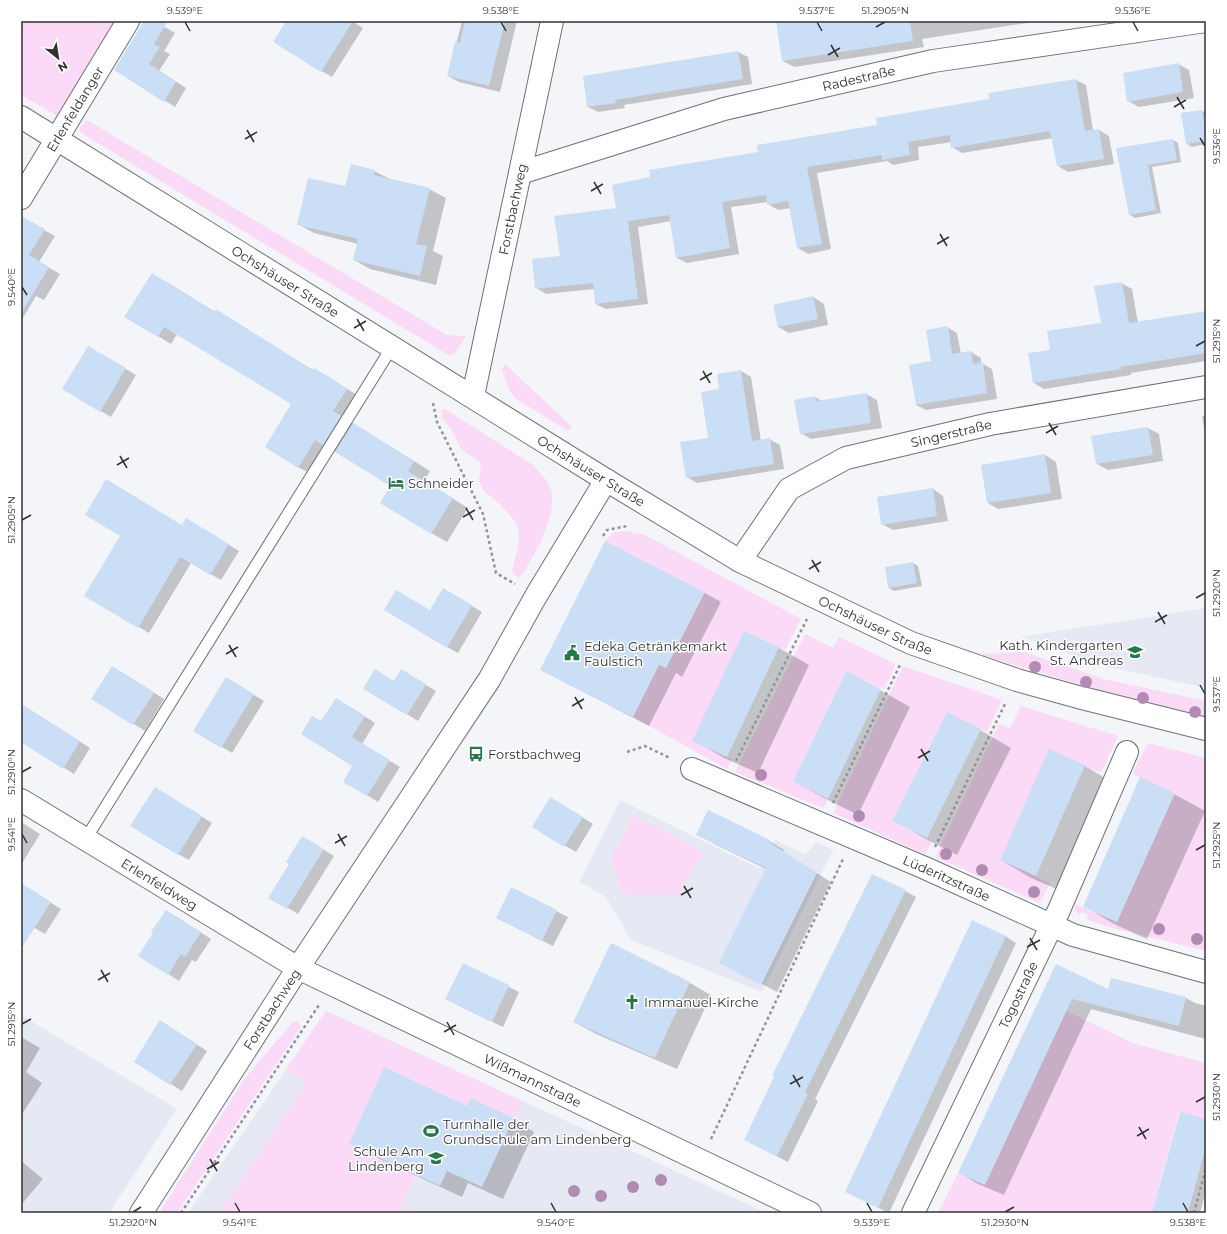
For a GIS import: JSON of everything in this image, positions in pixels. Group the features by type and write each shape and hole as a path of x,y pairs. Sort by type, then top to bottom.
{"street":[{"name":"Erlenfeldanger","path":"21,198 128,21"},
{"name":"Forstbachweg","path":"472,396 552,21"},
{"name":"Radestraße","path":"520,173 724,109 933,61 1206,21"},
{"name":"Ochshäuser Straße","path":"21,117 606,480 740,561 911,643 1017,680 1206,729"},
{"name":"Singerstraße","path":"740,561 789,490 846,458 990,424 1206,387"},
{"name":"Forstbachweg","path":"141,1213 298,968 489,680 536,596 606,480"},
{"name":"Togostraße","path":"913,1213 1052,924 1127,752"},
{"name":"Lüderitzstraße","path":"692,769 925,868 1052,924 1073,935 1206,972"},
{"name":"Erlenfeldweg","path":"21,800 298,968"},
{"name":"Wißmannstraße","path":"298,968 810,1213"}],"lane":[{"path":"85,840 392,347"}],"path":[{"path":"428,370 437,422 483,514 496,573 536,596"},
{"path":"603,537 607,530 627,526"},
{"path":"726,783 817,599"},
{"path":"823,824 911,643"},
{"path":"925,868 1017,680"},
{"path":"627,752 645,746 692,769"},
{"path":"701,1161 853,837"},
{"path":"181,1213 333,985"},
{"path":"1194,1213 1206,1168"}],"shaded area":[{"path":"21,21 117,21 57,116 21,95"},
{"path":"87,120 447,335 466,336 456,352 450,356 81,133 79,129"},
{"path":"505,364 571,426 571,429 568,431 515,398 510,391 502,370"},
{"path":"445,409 533,465 549,484 552,497 552,509 549,521 538,547 520,577 515,576 512,571 518,546 519,536 517,524 501,505 483,490 479,481 481,466 480,462 461,449 451,429 442,418 442,410"},
{"path":"626,531 645,535 801,619 785,650 744,631 693,740 732,759 727,769 633,717 659,665 666,668 705,592 605,541 612,533"},
{"name":"Kath. Kindergarten St. Andreas","path":"1206,608 1206,688 1105,666 1021,637"},
{"path":"805,634 833,648 839,637 896,664 884,689 845,672 793,781 828,799 823,808 735,772"},
{"path":"1024,652 1104,679 1206,701 1206,719 1097,690 982,655"},
{"path":"903,666 1002,700 987,732 947,712 892,821 932,841 925,854 833,813"},
{"path":"1021,706 1118,736 1101,773 1049,750 1000,860 1050,883 1040,903 935,857 999,724 1010,728"},
{"path":"1148,743 1206,758 1206,951 1113,928 1086,919 1088,915 1081,912 1080,915 1076,912 1074,904 1117,922 1175,793 1132,774"},
{"path":"620,800 760,869 775,840 805,854 817,842 833,850 762,992 631,940 606,897 580,882"},
{"path":"634,815 704,853 678,894 623,895 611,859"},
{"name":"Schule Am Lindenberg","path":"326,1011 767,1213 188,1213"},
{"path":"326,1011 524,1102 514,1118 470,1099 467,1106 384,1067 349,1144 416,1174 401,1205 417,1213 219,1213 307,1083 286,1070"},
{"path":"1066,1011 1133,1043 1206,1063 1206,1119 1179,1112 1152,1213 950,1213 940,1209 958,1173 985,1185"},
{"path":"21,1015 177,1109 109,1213 21,1213"},
{"path":"298,1021 301,1027 177,1213 159,1213 245,1078 293,1022"}],"building":[{"path":"144,21 168,21 154,44 160,47 149,64 176,81 164,102 114,70"},
{"path":"286,21 353,21 321,72 273,42"},
{"path":"465,21 505,21 489,86 447,76 455,42 460,43"},
{"path":"776,21 910,21 913,41 782,61"},
{"path":"738,51 743,79 615,100 616,103 587,107 583,76"},
{"path":"1179,63 1183,92 1127,102 1123,73"},
{"path":"1076,79 1085,131 1099,129 1104,159 1057,166 1050,131 951,148 950,135 908,142 910,155 882,160 882,155 807,167 822,244 797,248 788,201 767,205 766,195 722,202 730,248 676,258 669,215 628,221 638,299 595,304 593,283 535,289 532,259 560,256 554,216 616,208 612,185 650,177 649,170 758,152 757,145 877,125 876,118 989,99 988,93"},
{"path":"1202,110 1206,131 1206,141 1186,144 1181,113"},
{"path":"1173,139 1177,160 1148,165 1156,210 1129,215 1116,148"},
{"path":"351,164 375,170 374,175 430,188 416,244 427,246 420,276 353,260 358,239 297,225 308,178 345,186"},
{"path":"21,216 45,229 29,255 49,267 21,314"},
{"path":"152,273 214,312 216,309 313,370 314,368 347,389 333,411 341,416 323,445 315,440 298,468 265,447 291,404 164,327 158,337 124,317"},
{"path":"1122,282 1129,323 1206,311 1206,353 1120,367 1121,369 1033,383 1028,353 1050,350 1047,331 1101,323 1094,286"},
{"path":"813,296 818,319 778,327 773,305"},
{"path":"948,326 952,354 971,351 973,364 983,362 987,393 916,405 909,365 931,361 926,330"},
{"path":"88,346 126,368 100,412 62,389"},
{"path":"741,370 752,441 770,438 774,464 686,478 680,442 708,438 701,392 719,389 717,374"},
{"path":"867,393 871,423 800,434 794,400 815,396 816,401"},
{"name":"Schneider","path":"353,423 414,461 408,471 453,498 431,534 380,503 390,486 335,452"},
{"path":"1148,427 1153,455 1096,464 1091,436"},
{"path":"1045,454 1051,493 987,503 981,465"},
{"path":"106,479 182,525 186,518 229,544 210,575 180,557 138,628 84,596 120,536 85,515"},
{"path":"933,488 937,516 881,525 877,497"},
{"name":"Edeka Getränkemarkt Faulstich","path":"605,541 705,592 666,668 659,665 633,717 540,670"},
{"path":"913,562 917,583 888,588 885,567"},
{"path":"443,588 472,605 447,648 384,610 396,590 430,610"},
{"path":"744,631 779,647 727,757 692,741"},
{"path":"112,666 154,693 133,725 91,699"},
{"path":"375,669 394,681 401,669 426,684 407,715 363,689"},
{"path":"846,671 881,689 828,799 793,781"},
{"path":"226,677 254,694 221,748 193,731"},
{"path":"336,698 365,716 352,737 390,760 367,796 343,782 352,766 301,734 312,716 321,721"},
{"path":"21,704 80,741 63,769 21,742"},
{"path":"947,712 981,729 927,838 892,821"},
{"path":"1049,749 1085,765 1036,876 1000,860"},
{"path":"1140,777 1175,793 1117,922 1083,907"},
{"path":"155,787 202,816 178,855 130,826"},
{"path":"550,797 583,817 564,847 532,827"},
{"path":"708,810 770,840 769,842 817,873 761,985 719,963 766,868 696,835"},
{"path":"302,836 324,849 287,909 268,898 289,864 286,862"},
{"path":"872,874 906,890 805,1092 808,1094 777,1156 744,1140 774,1077 772,1076"},
{"path":"21,883 51,902 21,949"},
{"path":"511,887 557,910 542,941 496,918"},
{"path":"166,910 201,932 185,957 181,954 168,975 138,956 153,933 151,932"},
{"path":"972,920 1006,936 878,1208 845,1192"},
{"name":"Immanuel-Kirche","path":"611,943 690,982 655,1058 573,1022"},
{"path":"463,963 509,985 492,1022 445,999"},
{"path":"1056,964 1108,989 1111,978 1186,997 1179,1026 1072,999 985,1185 958,1173"},
{"path":"160,1020 197,1044 170,1085 134,1062"},
{"name":"Turnhalle der Grundschule am Lindenberg","path":"384,1067 467,1106 470,1098 514,1118 482,1187 447,1171 440,1186 349,1144"},
{"path":"1180,1112 1206,1119 1206,1146 1188,1213 1152,1213"}],"place":[{"name":"Schneider","path":"396,483"},
{"name":"Kath. Kindergarten St. Andreas","path":"1135,652"},
{"name":"Edeka Getränkemarkt Faulstich","path":"572,653"},
{"name":"Forstbachweg","path":"476,754"},
{"name":"Immanuel-Kirche","path":"632,1002"},
{"name":"Turnhalle der Grundschule am Lindenberg","path":"431,1131"},
{"name":"Schule Am Lindenberg","path":"436,1158"}]}
